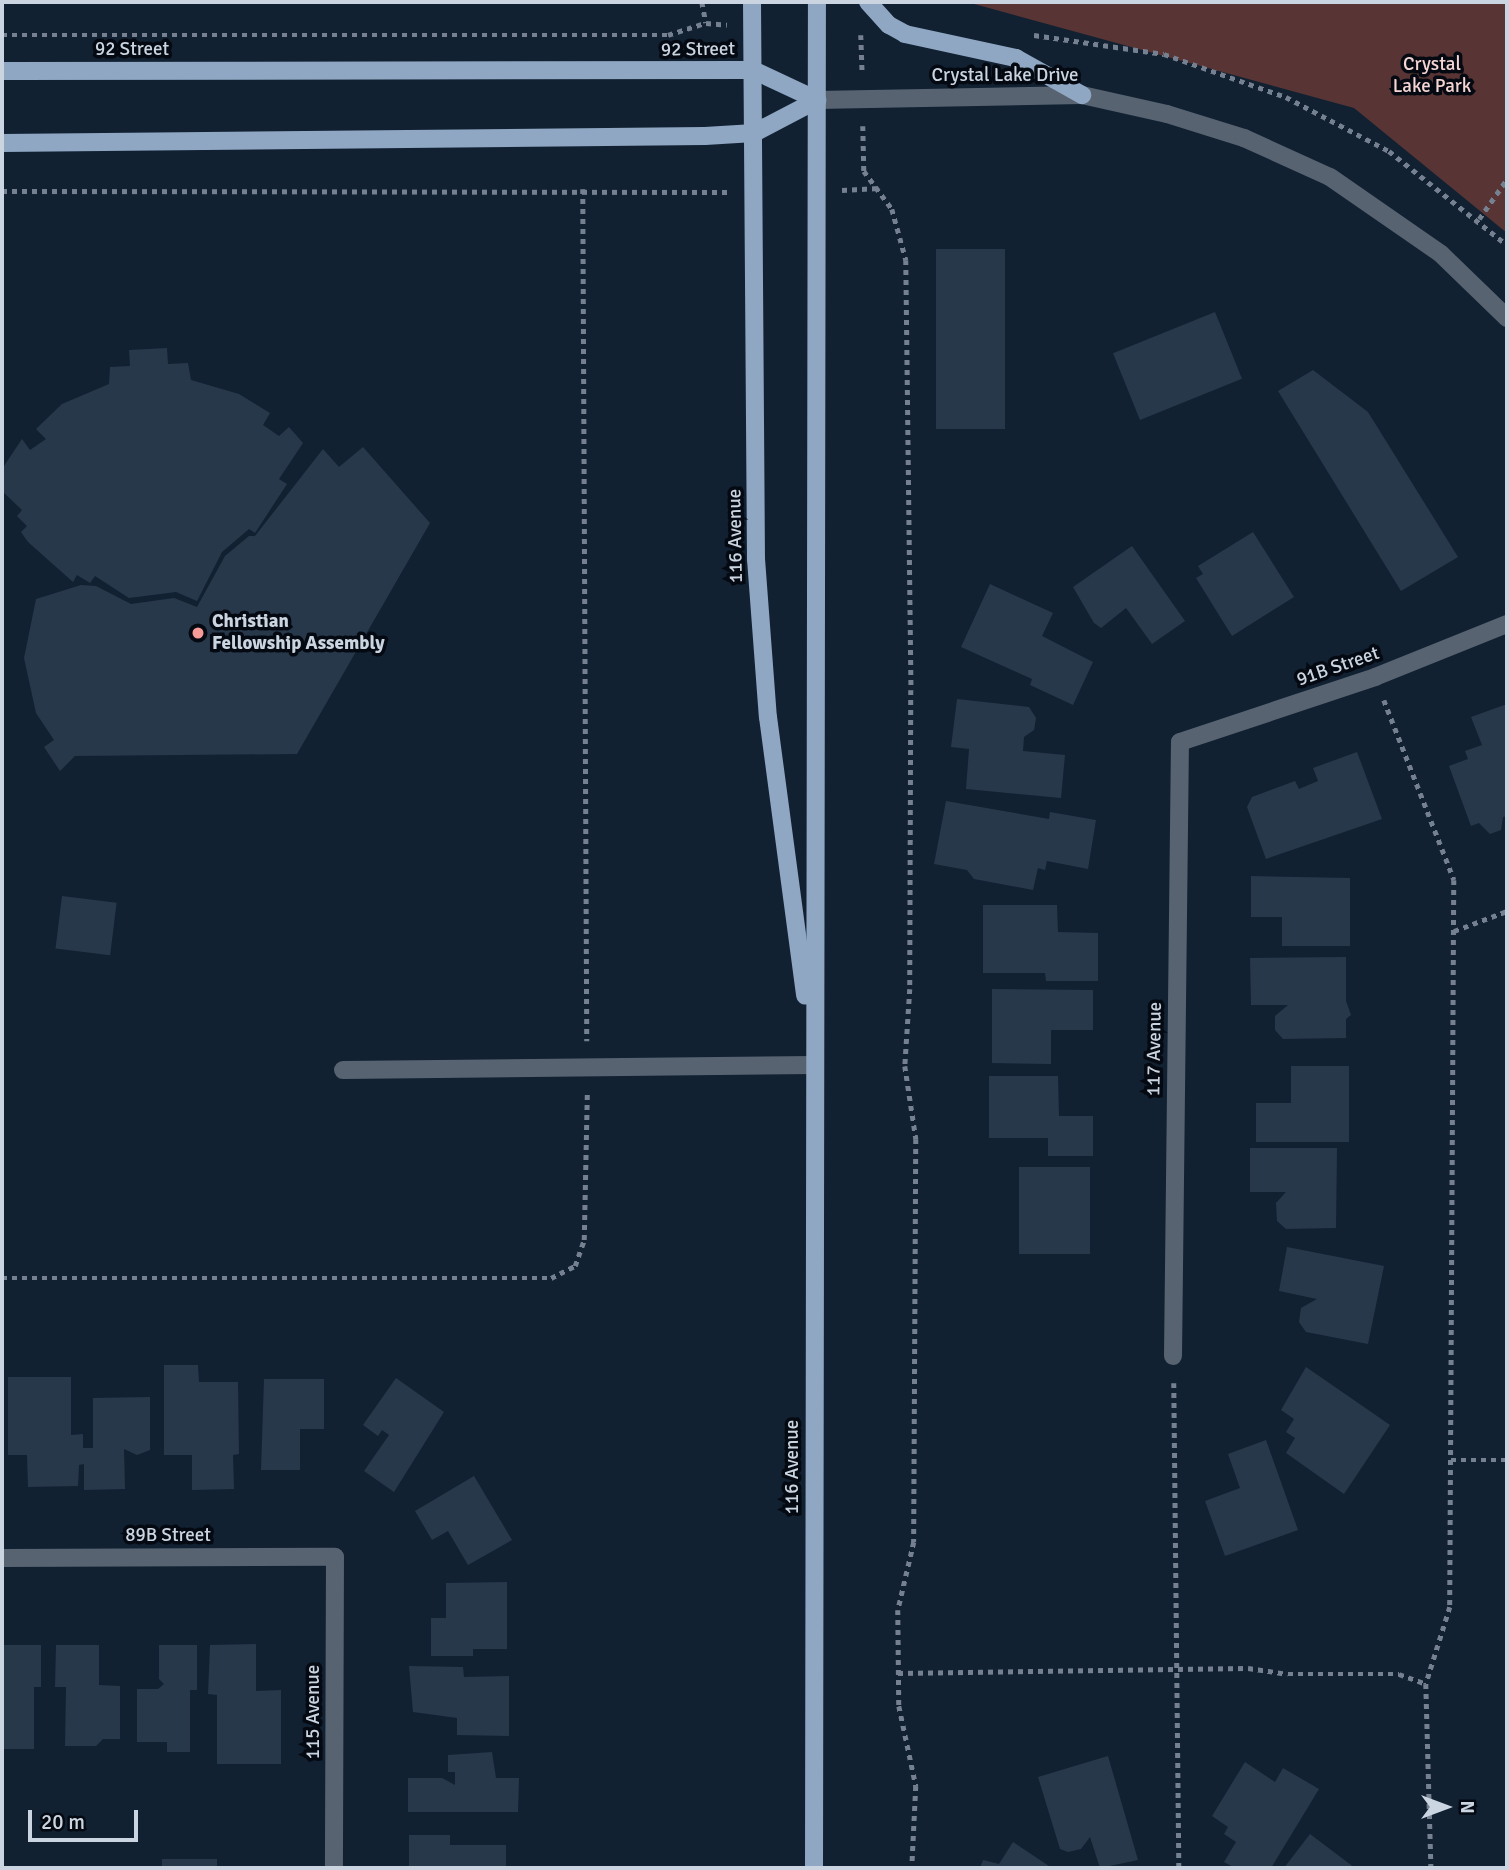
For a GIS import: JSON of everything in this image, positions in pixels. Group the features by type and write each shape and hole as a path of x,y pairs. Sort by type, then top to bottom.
{"main road":[{"name":"116 Avenue","path":"752,2 756,559 768,716 814,1065"},
{"name":"116 Avenue","path":"814,1868 817,2"},
{"path":"868,2 905,34 1016,58 1082,95"},
{"name":"92 Street","path":"2,71 753,70 817,100"},
{"path":"2,143 754,133 817,100"}],"street":[{"name":"Crystal Lake Drive","path":"817,100 1082,95 1167,114 1244,138 1330,177 1441,254 1507,318"},
{"name":"91B Street","path":"1180,742 1376,677 1507,624"},
{"name":"117 Avenue","path":"1173,1356 1180,742"},
{"path":"343,1070 814,1065"},
{"name":"89B Street","path":"2,1558 335,1557"},
{"name":"115 Avenue","path":"334,1868 335,1557"}],"path":[{"path":"702,2 706,23"},
{"path":"2,35 668,35 706,23 752,27"},
{"path":"817,29 861,30 862,64"},
{"path":"1025,34 1164,54 1286,97 1389,151 1479,219 1507,245"},
{"path":"864,148 864,171 880,188 892,209 906,260 906,543 911,584 910,989 905,1066 916,1139 914,1542 898,1610 898,1673 899,1706 916,1786 912,1868"},
{"path":"1479,219 1507,178"},
{"path":"848,190 880,188"},
{"path":"2,1278 551,1278 575,1266 584,1240 587,1068 583,190"},
{"path":"2,191 704,192"},
{"path":"1376,677 1454,880 1450,1607 1426,1684 1431,1868"},
{"path":"1454,932 1507,911"},
{"path":"1173,1356 1180,1669 1180,1868"},
{"path":"1451,1460 1507,1460"},
{"path":"898,1673 1180,1669 1399,1674 1426,1684"}],"green space":[{"name":"Crystal Lake Park","path":"967,2 1507,2 1507,233 1354,108"}],"building":[{"path":"936,249 1005,249 1005,429 936,429"},
{"path":"1215,312 1242,379 1140,420 1113,353"},
{"name":"Christian Fellowship Assembly","path":"167,348 168,364 188,363 191,380 239,394 270,413 263,425 279,436 289,427 303,443 279,479 287,484 255,533 249,529 222,552 197,601 176,592 129,598 95,576 90,583 77,575 73,582 28,542 21,532 27,526 17,516 22,510 2,491 2,469 22,439 30,450 46,439 36,429 62,404 109,384 110,367 130,366 129,350"},
{"path":"1313,370 1368,412 1458,557 1401,591 1278,391"},
{"name":"Christian Fellowship Assembly","path":"363,447 430,523 297,754 75,756 60,771 44,747 54,740 36,713 24,658 36,599 81,585 96,586 131,604 174,598 197,607 225,556 249,536 255,536 323,449 339,467"},
{"path":"1253,532 1294,597 1232,636 1196,578 1203,574 1198,566"},
{"path":"1132,546 1185,621 1152,644 1126,608 1101,628 1094,623 1073,587"},
{"path":"990,584 1053,613 1042,636 1093,662 1073,705 1030,685 1032,679 961,647"},
{"path":"957,699 1029,707 1036,718 1034,730 1024,737 1023,751 1065,755 1061,798 966,789 969,749 951,747"},
{"path":"1507,704 1507,816 1503,817 1501,830 1490,834 1479,823 1471,826 1449,766 1468,759 1465,751 1482,745 1471,717"},
{"path":"1357,752 1382,819 1266,859 1247,807 1252,797 1295,781 1299,789 1318,781 1313,768"},
{"path":"946,801 1049,819 1050,812 1096,820 1088,869 1047,861 1045,870 1038,868 1033,890 974,879 967,870 934,864"},
{"path":"1251,876 1350,878 1350,946 1282,946 1282,917 1251,917"},
{"path":"62,896 117,903 110,955 56,949"},
{"path":"983,905 1057,905 1058,932 1098,933 1098,981 1046,981 1045,973 983,973"},
{"path":"1346,957 1346,1001 1351,1015 1346,1019 1346,1038 1283,1039 1275,1030 1275,1016 1288,1005 1251,1005 1250,958"},
{"path":"992,989 1093,990 1093,1030 1051,1030 1051,1064 992,1063"},
{"path":"1291,1066 1349,1066 1349,1142 1256,1142 1256,1103 1291,1103"},
{"path":"989,1076 1058,1076 1059,1116 1093,1116 1093,1156 1048,1156 1048,1138 989,1138"},
{"path":"1250,1148 1337,1148 1336,1228 1286,1229 1277,1221 1276,1203 1286,1192 1250,1192"},
{"path":"1019,1167 1090,1167 1090,1254 1019,1254"},
{"path":"1287,1247 1384,1266 1368,1344 1306,1332 1299,1322 1301,1308 1317,1299 1279,1291"},
{"path":"164,1365 198,1365 199,1382 238,1382 239,1454 233,1455 234,1489 192,1490 192,1455 164,1455"},
{"path":"1306,1367 1390,1425 1344,1494 1286,1453 1295,1438 1286,1432 1294,1419 1281,1410"},
{"path":"8,1377 71,1377 71,1435 83,1434 83,1448 93,1448 93,1398 150,1397 150,1450 137,1455 124,1449 125,1489 84,1490 84,1464 79,1465 78,1486 28,1487 27,1455 8,1455"},
{"path":"396,1378 444,1412 394,1492 364,1471 389,1435 382,1430 378,1436 363,1425"},
{"path":"264,1379 324,1379 324,1429 300,1429 300,1470 261,1470"},
{"path":"1266,1440 1298,1530 1225,1556 1205,1501 1240,1488 1228,1454"},
{"path":"474,1476 512,1540 468,1565 448,1531 432,1540 415,1511"},
{"path":"507,1582 507,1649 473,1649 473,1656 431,1656 431,1618 446,1618 446,1583"},
{"path":"256,1644 256,1691 281,1690 281,1764 217,1764 217,1695 208,1694 210,1645"},
{"path":"2,1645 41,1645 41,1687 34,1687 34,1749 2,1749"},
{"path":"56,1645 99,1645 99,1685 120,1686 120,1739 103,1739 96,1746 65,1746 66,1687 55,1687"},
{"path":"159,1645 197,1645 197,1690 190,1690 190,1752 167,1752 167,1742 137,1742 137,1689 158,1689 164,1684 159,1679"},
{"path":"409,1666 463,1667 464,1677 509,1676 509,1736 457,1735 457,1718 413,1712"},
{"path":"492,1752 496,1778 519,1778 518,1812 408,1812 408,1778 442,1778 455,1785 455,1772 448,1772 448,1755"},
{"path":"1108,1756 1138,1860 1100,1868 1090,1837 1081,1849 1068,1852 1060,1849 1038,1777"},
{"path":"1245,1762 1275,1782 1283,1768 1319,1789 1271,1868 1235,1868 1224,1862 1236,1842 1224,1834 1228,1827 1212,1816"},
{"path":"1310,1834 1355,1868 1284,1868"},
{"path":"409,1835 450,1835 450,1845 506,1845 506,1868 409,1868"},
{"path":"1013,1842 1052,1868 980,1868 983,1860 999,1864"},
{"path":"162,1859 217,1859 217,1868 162,1868"}],"place":[{"name":"Christian Fellowship Assembly","path":"198,633"}]}
